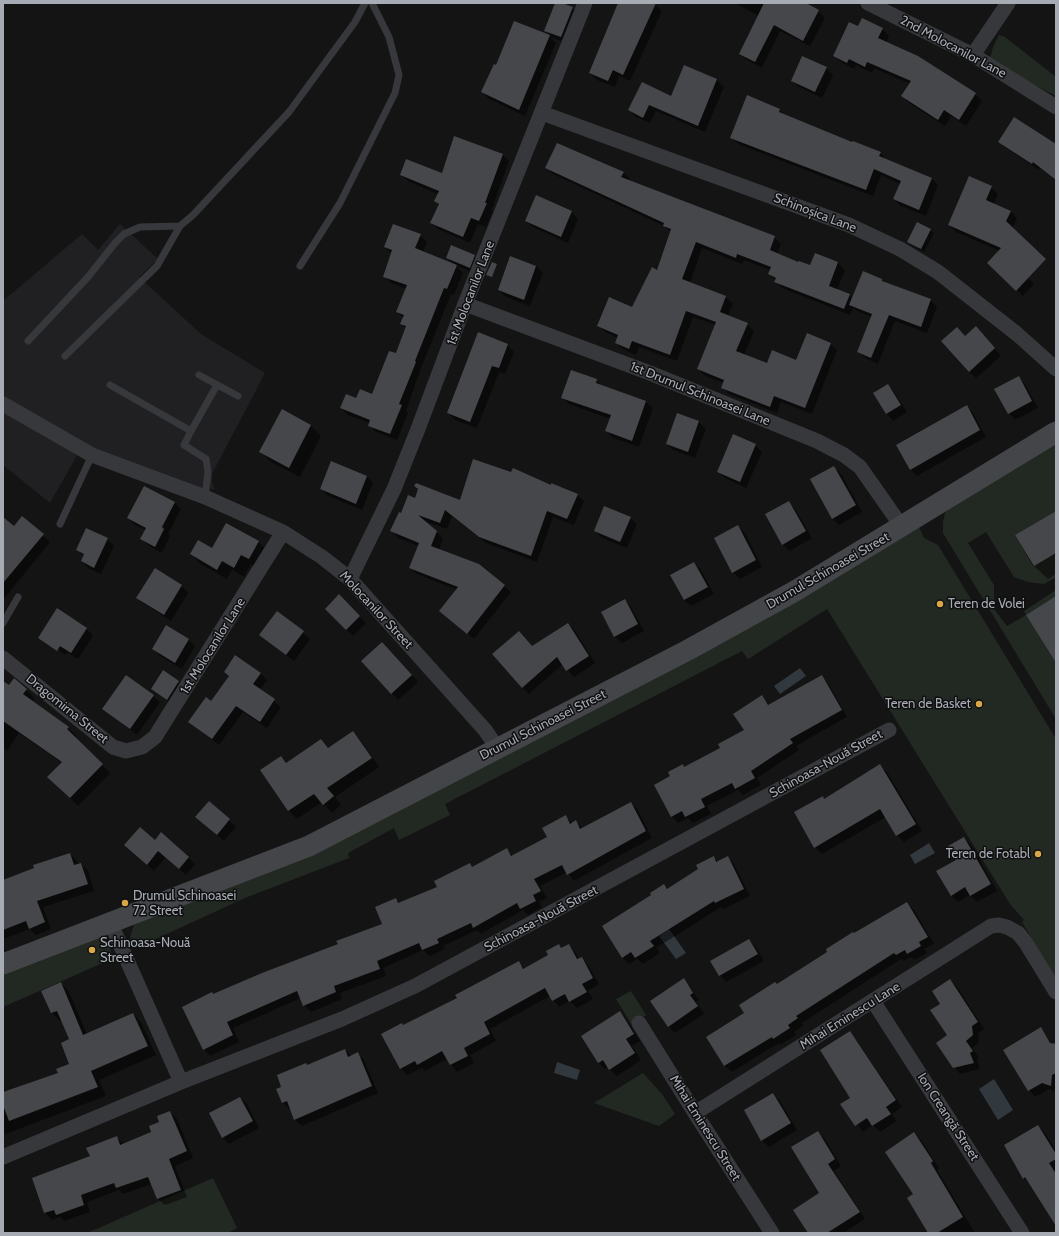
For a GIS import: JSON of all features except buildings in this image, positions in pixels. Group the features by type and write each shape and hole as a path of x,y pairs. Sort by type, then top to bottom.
{"street":[{"name":"1st Molocanilor Lane","path":"350,579 394,489 465,304 585,3"},
{"name":"2nd Molocanilor Lane","path":"868,3 973,55 1056,107"},
{"path":"973,55 1008,3"},
{"name":"Schinoșica Lane","path":"542,113 849,225 900,249 944,277 1017,334 1056,369"},
{"name":"1st Drumul Schinoasei Lane","path":"465,304 650,373 817,441 837,451 860,467 902,527"},
{"name":"Molocanilor Street","path":"3,404 92,455 205,497 283,532 322,557 350,579 485,730 498,749"},
{"name":"Drumul Schinoasei Street","path":"3,964 111,924 309,846 688,650 795,591 1056,432"},
{"name":"1st Molocanilor Lane","path":"134,750 149,744 155,737 283,532"},
{"name":"Dragomirna Street","path":"3,658 113,747 126,751 134,750"},
{"name":"Schinoasa-Nouă Street","path":"3,1157 181,1082 342,1019 415,986 889,730"},
{"path":"111,924 181,1082"},
{"name":"Mihai Eminescu Lane","path":"694,1113 991,926 999,925 1007,927 1018,934 1026,943 1056,992"},
{"name":"Ion Creangă Street","path":"874,1001 1022,1233"},
{"name":"Mihai Eminescu Street","path":"639,1023 694,1113 772,1233"}],"lane":[{"path":"65,356 157,266 180,226 193,215 289,112 355,22 366,3"},
{"path":"300,266 340,203 395,93 399,75 397,67 389,37 372,3"},
{"path":"28,341 88,277 115,242 124,234 140,227 180,226"},
{"path":"199,375 238,396"},
{"path":"205,497 208,472 206,459 184,445 217,385"},
{"path":"110,386 191,432"},
{"path":"60,524 92,455"},
{"path":"3,623 18,597"}],"shaded area":[{"path":"999,35 1005,37 1056,77 1056,96 1021,78 990,59 993,47"},
{"path":"120,224 158,259 139,277 201,334 265,373 212,474 212,483 215,489 195,488 83,445 50,503 3,465 3,301 82,234 98,250"},
{"path":"1056,442 1056,511 1015,535 1033,566 1054,554 1056,558 1056,577 1044,584 1028,582 1014,577 986,532 968,543 994,585 994,609 1007,626 1026,615 1056,663 1056,719 943,533 943,522 945,513 951,506"},
{"path":"919,527 924,538 938,545 1056,739 1056,979 1022,922 1024,920 1010,904 827,609 748,659 742,651 445,804 450,815 399,840 394,828 348,853 349,858 245,898 136,948 130,937 134,925"},
{"path":"1056,590 1056,603 1053,598 1026,615 1024,611"},
{"path":"800,668 806,676 780,694 774,686"},
{"path":"929,843 935,853 915,864 910,855"},
{"path":"669,929 686,953 676,959 659,936"},
{"path":"105,935 114,958 3,1007 3,974"},
{"path":"631,991 646,1015 632,1025 616,999"},
{"path":"557,1062 580,1070 577,1080 554,1073"},
{"path":"643,1073 662,1094 675,1114 659,1126 594,1103"},
{"path":"994,1079 1013,1110 998,1120 979,1089"},
{"path":"213,1178 237,1228 228,1233 87,1233"}],"place":[{"name":"Teren de Volei","path":"940,604"},
{"name":"Teren de Basket","path":"979,704"},
{"name":"Teren de Fotabl","path":"1038,854"},
{"name":"Drumul Schinoasei 72 Street","path":"125,903"},
{"name":"Schinoasa-Nouă Street","path":"92,950"}]}
